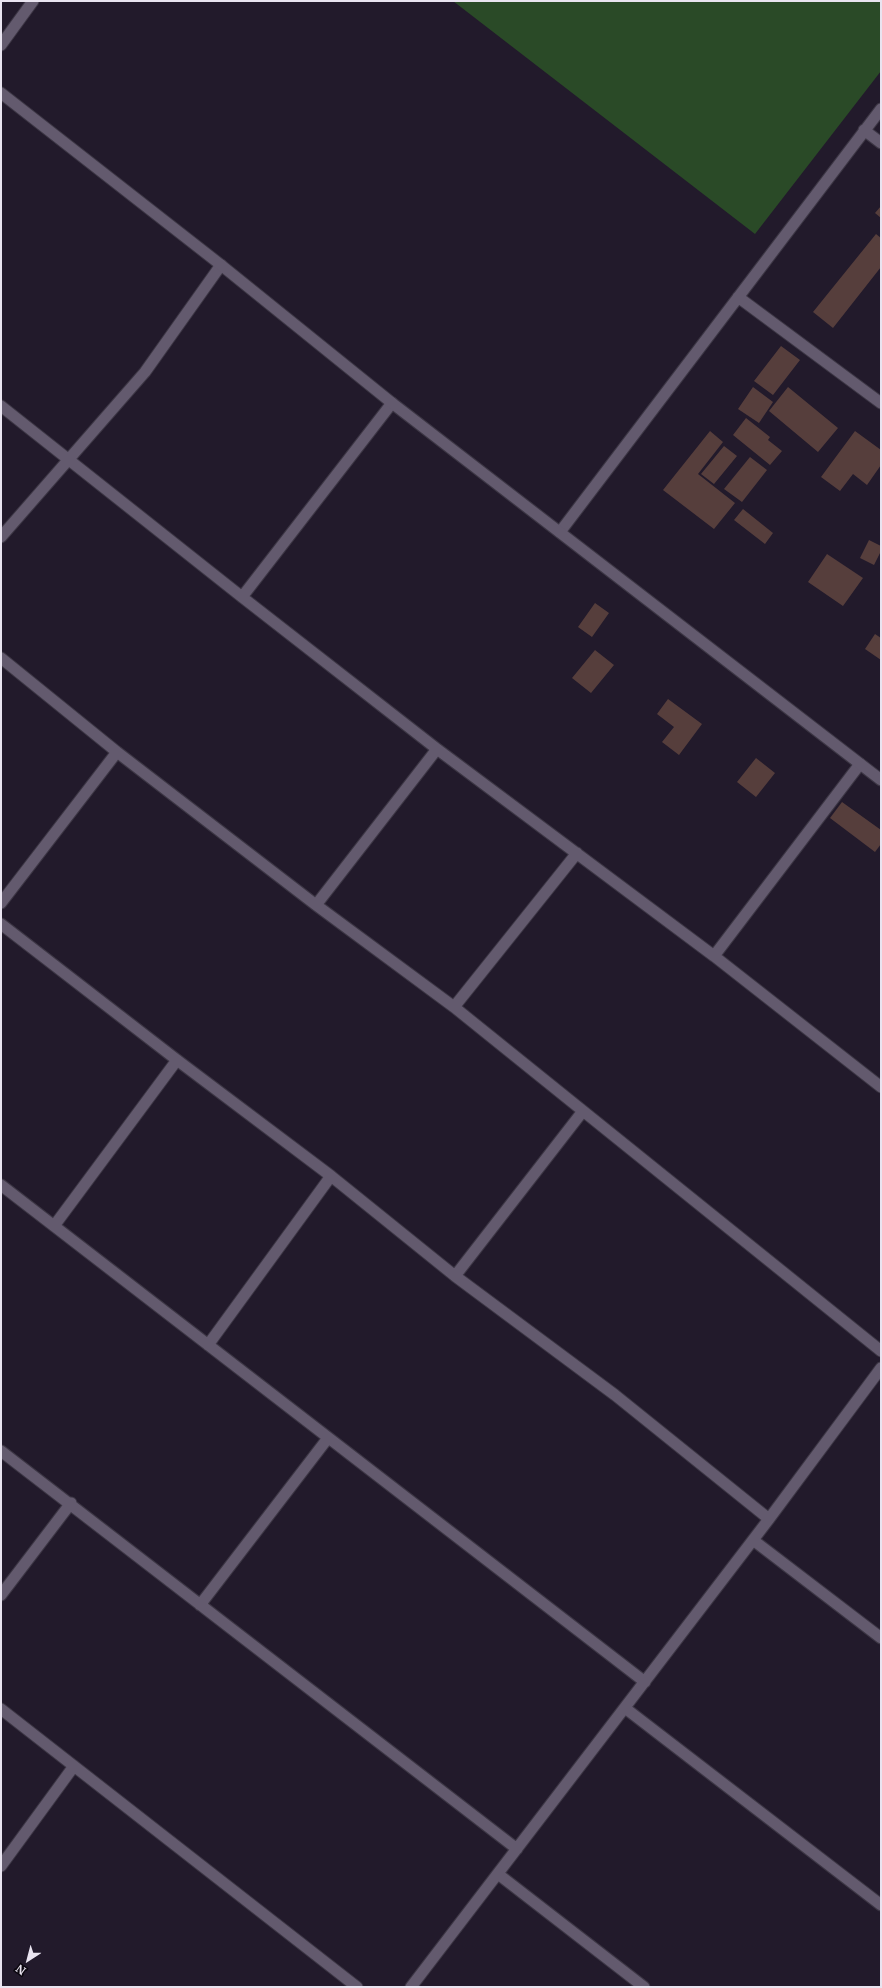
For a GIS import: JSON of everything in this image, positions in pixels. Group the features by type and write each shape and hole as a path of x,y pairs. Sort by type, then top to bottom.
{"street":[{"path":"1,45 33,1"},
{"path":"1,93 221,265 392,403 881,780"},
{"path":"560,532 881,109"},
{"path":"864,130 881,143"},
{"path":"1,537 67,459 145,372 221,265"},
{"path":"738,297 881,403"},
{"path":"242,597 392,403"},
{"path":"1,406 437,749 714,956 881,1087"},
{"path":"1,658 117,752 316,905 454,1007 881,1351"},
{"path":"316,905 437,749"},
{"path":"1,903 117,752"},
{"path":"714,956 860,764"},
{"path":"454,1007 577,853"},
{"path":"1,924 177,1060 331,1176 455,1276 615,1395 769,1519"},
{"path":"54,1226 177,1060"},
{"path":"455,1276 583,1111"},
{"path":"208,1345 331,1176"},
{"path":"1,1185 645,1682"},
{"path":"411,1987 769,1519 881,1368"},
{"path":"200,1605 328,1438"},
{"path":"1,1451 71,1503 200,1605 516,1849"},
{"path":"1,1595 71,1503"},
{"path":"753,1540 881,1638"},
{"path":"625,1708 881,1905"},
{"path":"1,1709 357,1987"},
{"path":"1,1866 74,1766"},
{"path":"498,1874 644,1987"}],"green space":[{"path":"453,1 881,1 881,71 755,234"}],"building":[{"path":"881,206 881,218 875,213"},
{"path":"876,234 881,238 881,267 833,328 813,312"},
{"path":"781,346 800,360 773,395 754,381"},
{"path":"753,387 773,402 759,423 738,409"},
{"path":"788,387 838,428 818,452 769,411"},
{"path":"746,418 770,437 768,440 782,451 770,465 733,435"},
{"path":"710,431 723,442 698,474 735,503 714,529 663,490"},
{"path":"855,431 881,450 881,465 867,485 853,474 840,491 821,477"},
{"path":"724,446 737,456 714,484 701,474"},
{"path":"750,457 767,470 742,502 724,489"},
{"path":"743,509 773,533 765,544 734,520"},
{"path":"869,540 881,546 881,551 874,565 860,558"},
{"path":"827,554 863,578 843,606 808,582"},
{"path":"595,603 609,613 592,637 578,627"},
{"path":"875,634 881,638 881,660 865,649"},
{"path":"595,650 614,665 591,693 572,678"},
{"path":"668,699 702,724 679,755 662,742 674,727 657,714"},
{"path":"756,758 775,773 756,797 737,782"},
{"path":"842,802 881,830 881,844 875,852 830,818"}]}
